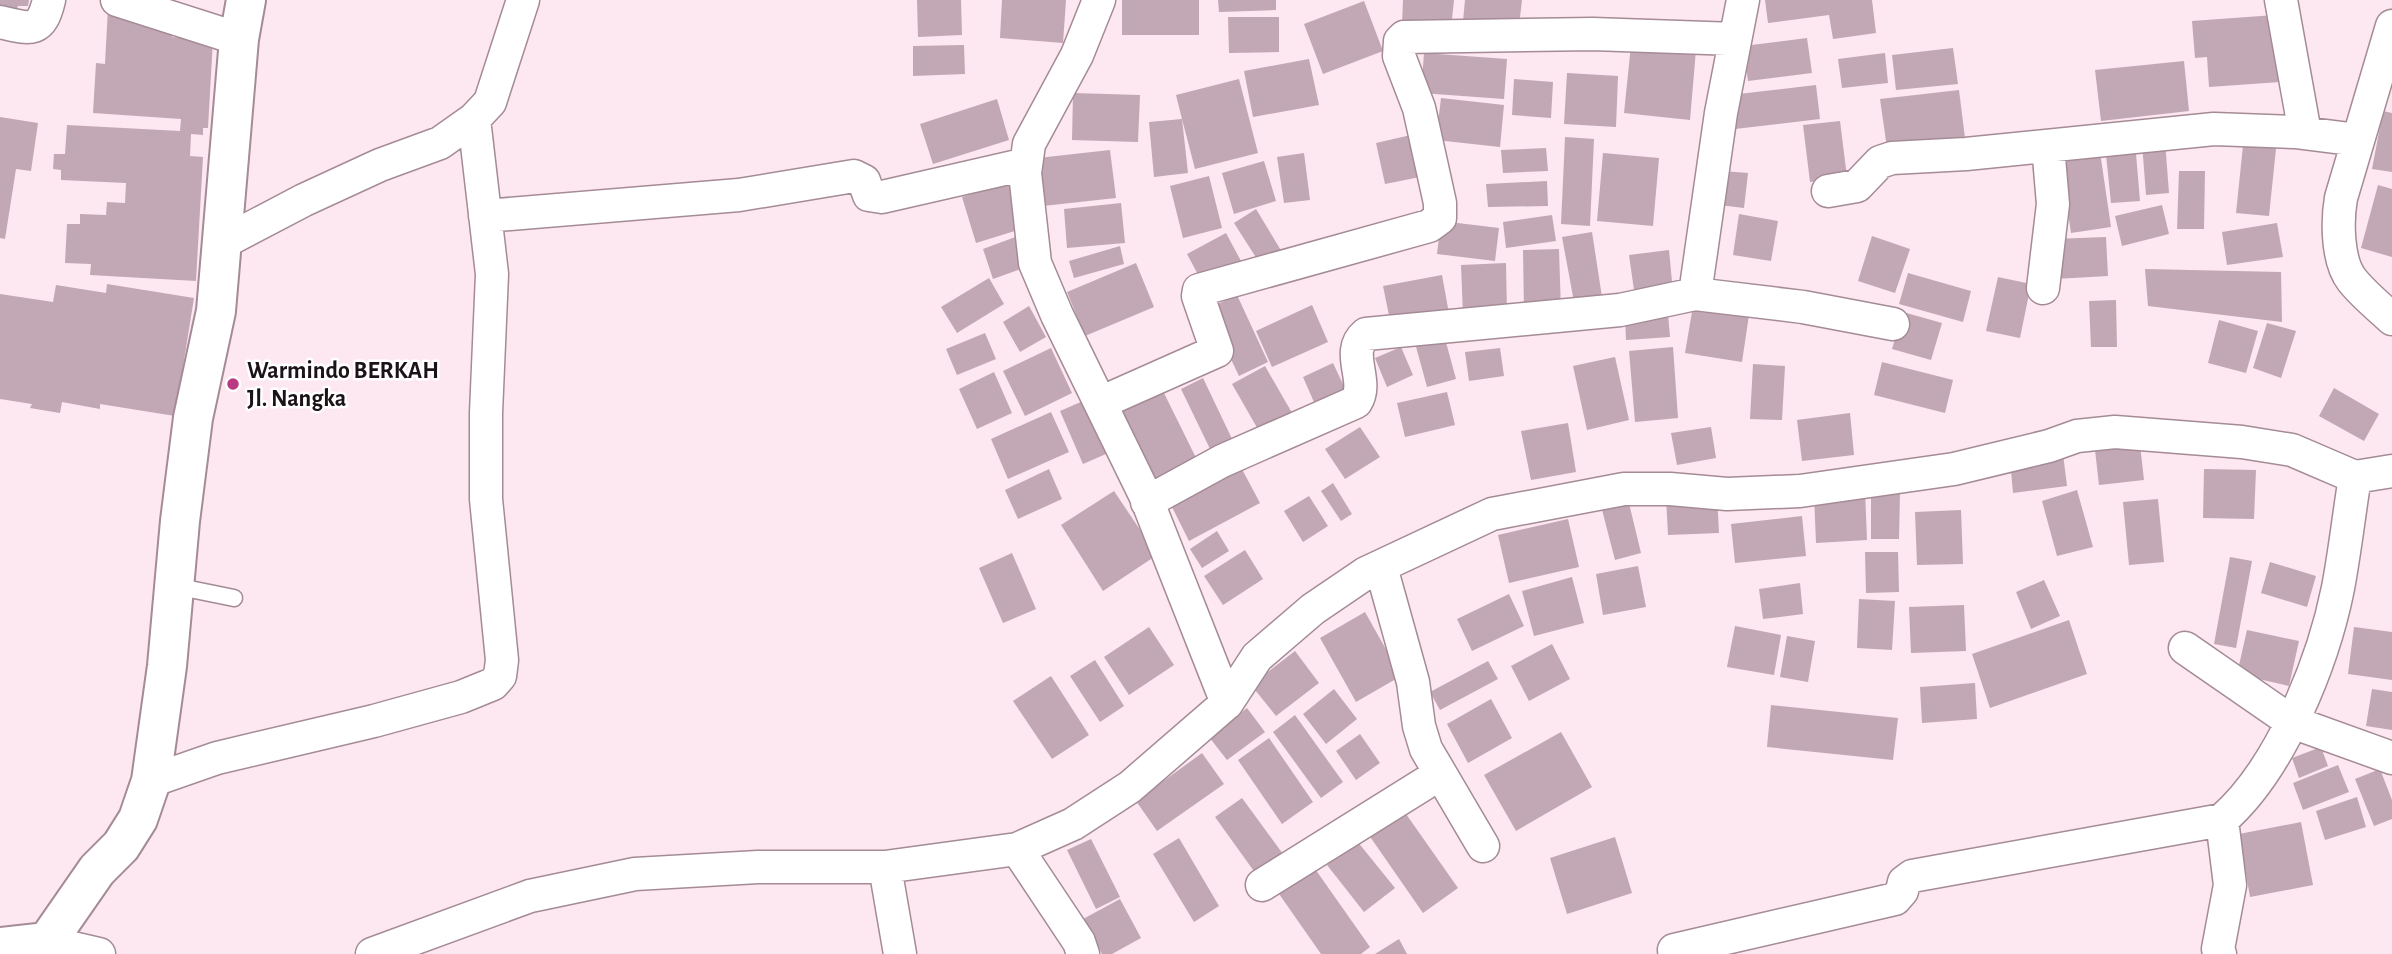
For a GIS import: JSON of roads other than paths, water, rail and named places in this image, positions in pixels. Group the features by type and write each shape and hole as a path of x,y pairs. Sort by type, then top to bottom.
{"street":[{"path":"0,22 24,28 37,26 45,16 49,0"},
{"path":"117,0 239,39"},
{"path":"47,942 97,870 121,846 138,819 150,781 167,666 193,418 216,311 239,39 246,0"},
{"path":"222,243 367,171 440,143 474,119 490,102 523,0"},
{"path":"1099,0 1077,55 1029,144 1025,173 1035,263 1057,315 1147,502 1227,703"},
{"path":"1695,294 1721,114 1743,0"},
{"path":"2281,0 2305,133"},
{"path":"2392,26 2337,219 2339,244 2349,277 2392,319"},
{"path":"1100,403 1217,351 1198,296 1199,290 1429,226 1440,218 1440,203 1419,108 1399,55 1400,41 1404,37 1593,34 1735,39"},
{"path":"150,781 217,758 374,721 461,696 487,687 500,676 502,660 486,499 486,413 492,274 474,119"},
{"path":"1828,191 1857,186 1880,162 1892,158 2214,129 2305,133 2358,140"},
{"path":"2043,288 2053,204 2048,146"},
{"path":"485,216 739,194 854,176 864,181 869,195 882,198 1026,164"},
{"path":"1147,502 1222,461 1356,402 1360,391 1356,349 1366,334 1620,310 1695,294 1803,307 1893,324"},
{"path":"372,954 530,896 635,874 758,867 885,867 1017,849 1073,824 1130,786 1227,703 1257,657 1313,609 1366,573 1492,514 1624,489 1670,489 1727,494 1800,491 1954,469 2049,446 2077,436 2115,432 2242,442 2292,450 2355,477 2392,471"},
{"path":"1674,950 1895,899 1902,891 1903,882 1912,876 2222,820 2239,805 2268,764 2292,722 2316,665 2337,590 2355,477"},
{"path":"1381,567 1413,682 1419,726 1426,749 1483,846"},
{"path":"2186,648 2292,722 2392,758"},
{"path":"1262,886 1440,774"},
{"path":"2220,954 2218,949 2230,885 2222,820"},
{"path":"1017,849 1079,942 1083,954"},
{"path":"885,867 900,954"},
{"path":"0,947 47,942 99,954"}],"lane":[{"path":"175,586 234,598"}],"place":[{"name":"Warmindo BERKAH Jl. Nangka","path":"233,384"}]}
